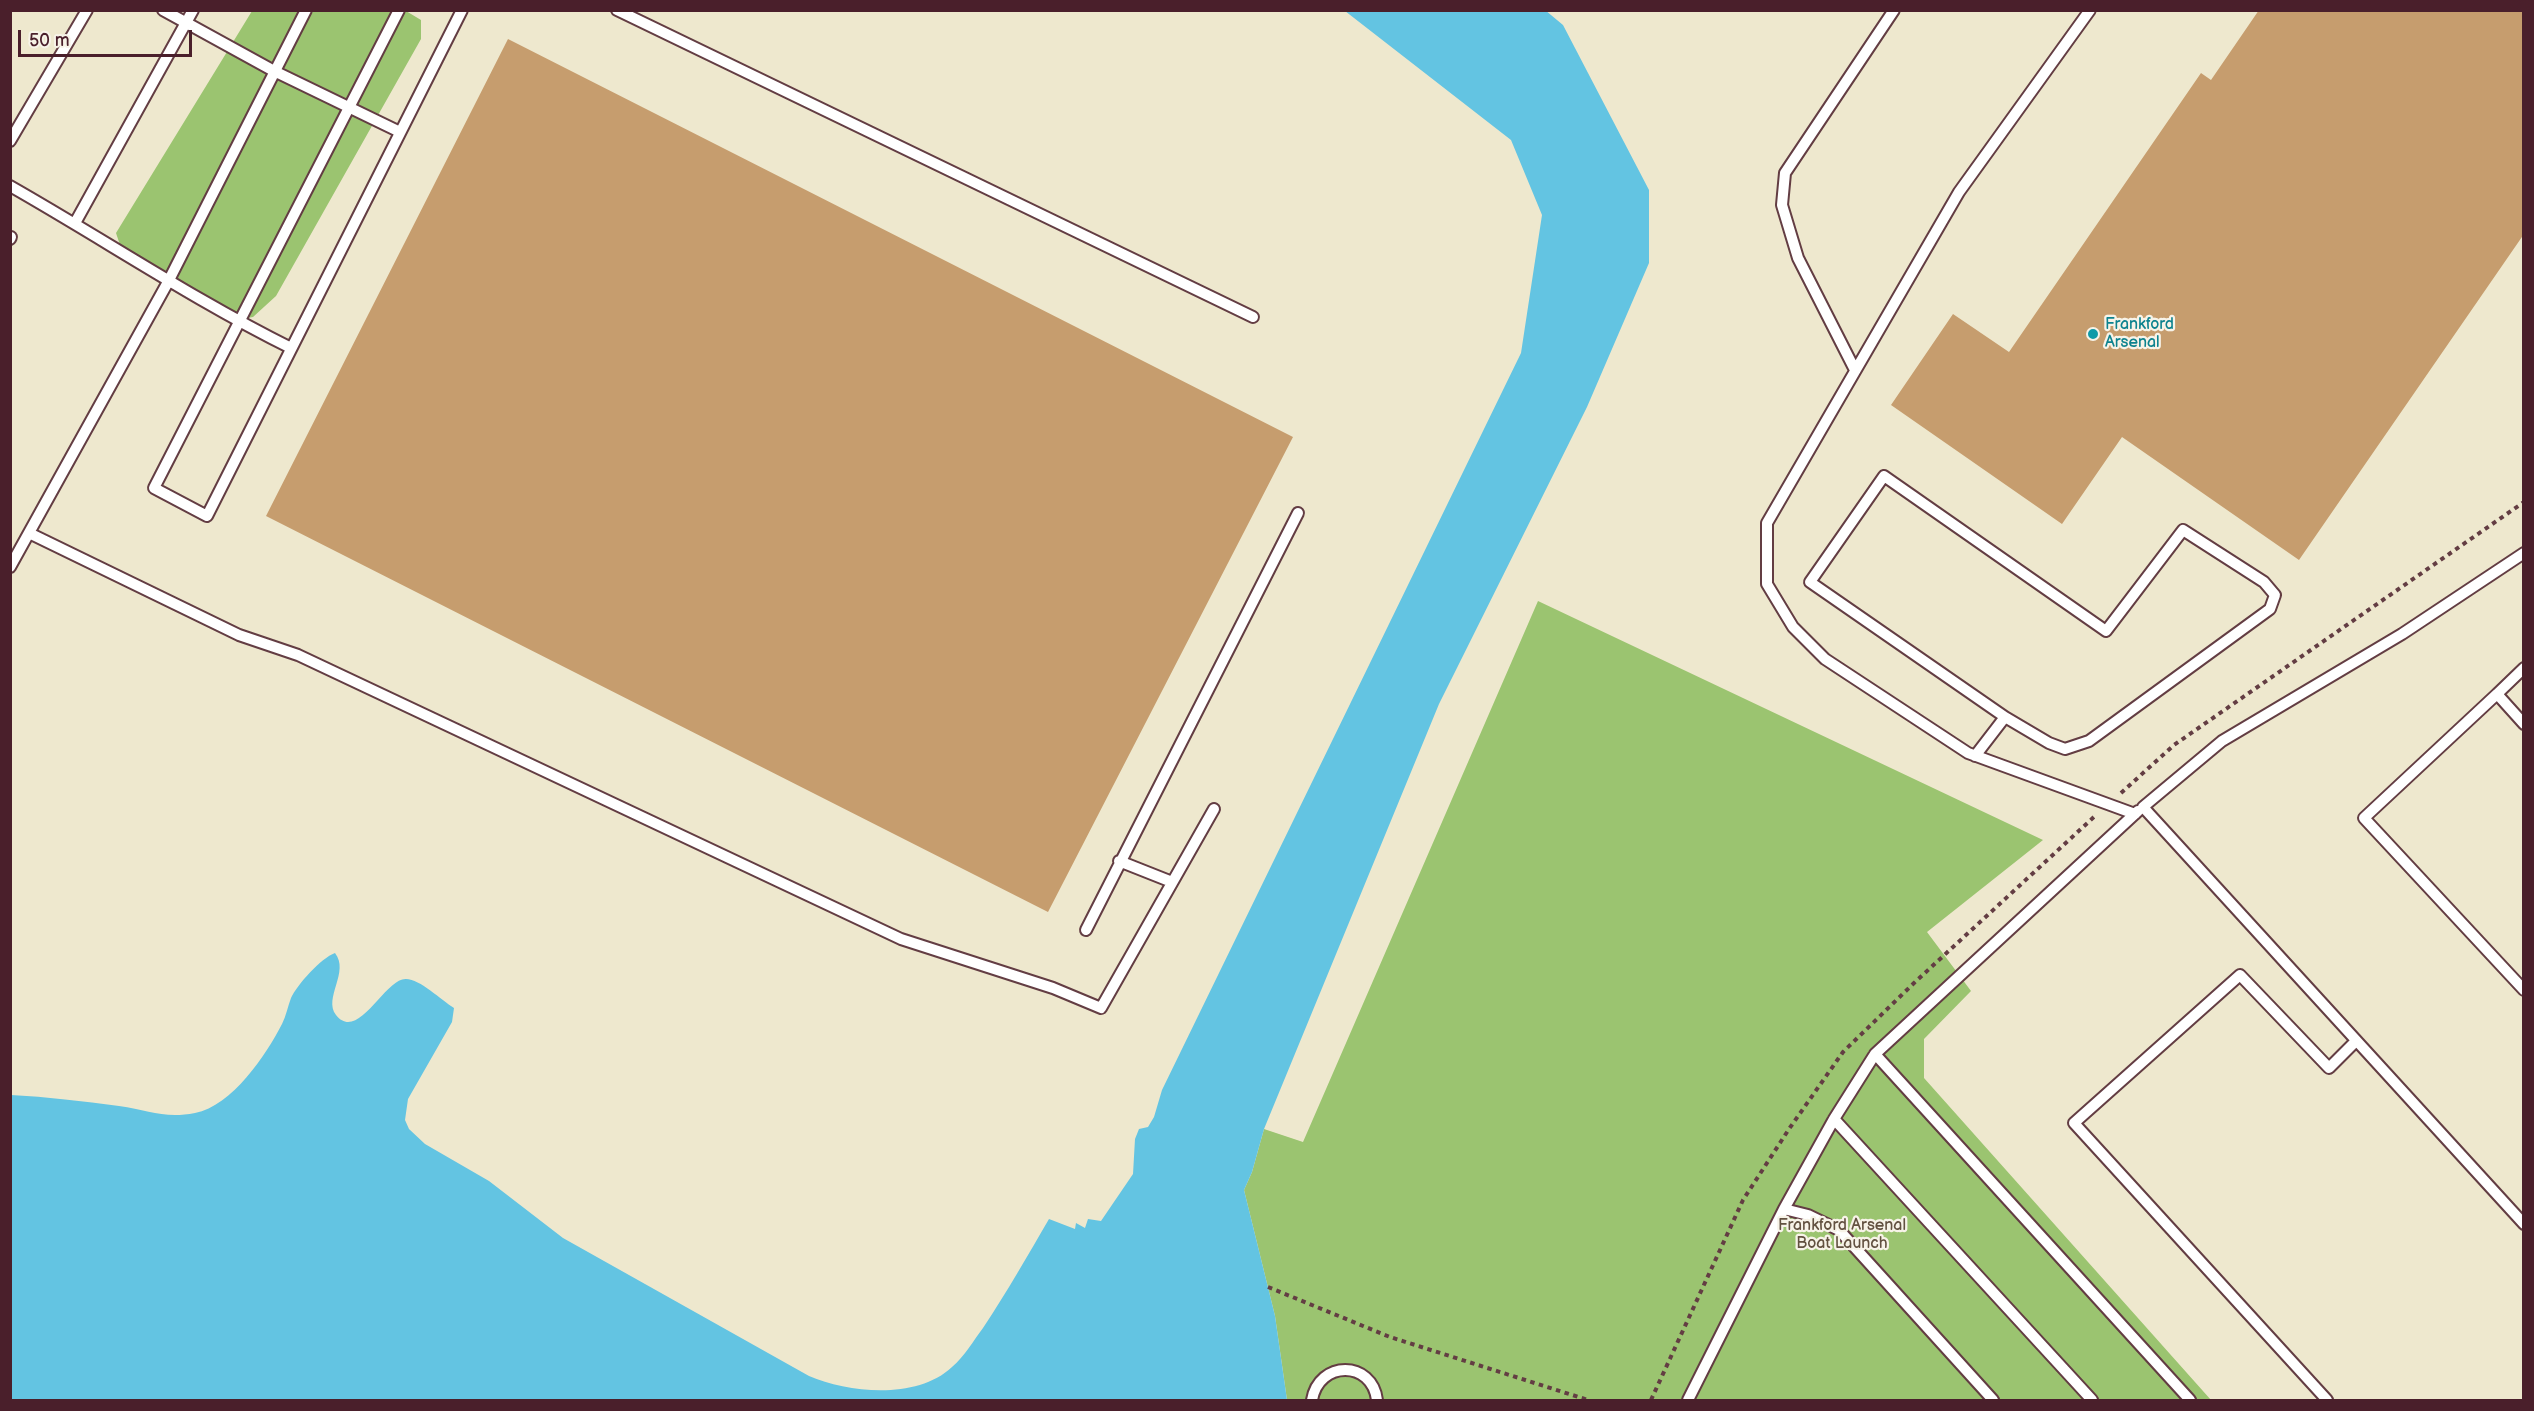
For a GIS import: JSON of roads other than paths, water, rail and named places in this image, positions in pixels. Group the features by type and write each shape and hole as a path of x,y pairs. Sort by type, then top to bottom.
{"lane":[{"path":"10,141 87,10"},
{"path":"163,10 274,71 400,132"},
{"path":"75,223 193,10"},
{"path":"10,567 168,282 306,10"},
{"path":"399,10 154,488 207,516 462,10"},
{"path":"617,10 1253,317"},
{"path":"1855,370 1798,258 1782,206 1785,173 1894,10"},
{"path":"2090,10 1959,192 1767,523 1767,584 1793,627 1825,659 1975,756 2139,811 2356,1041 2523,1224"},
{"path":"10,186 75,223 168,282 291,348"},
{"path":"1884,476 2106,630 2183,530 2264,582 2275,596 2270,609 2089,741 2065,749 2049,743 2005,717 1810,582 1884,476"},
{"path":"1086,930 1119,861 1298,513"},
{"path":"29,533 239,635 298,655 901,939 1053,988 1101,1008 1214,809"},
{"path":"1688,1401 1784,1209 1834,1119 1875,1054 2139,811 2222,741 2402,634 2523,553"},
{"path":"2523,668 2364,818 2523,990"},
{"path":"2498,694 2523,724"},
{"path":"1975,756 2005,717"},
{"path":"1119,861 1172,882"},
{"path":"2328,1401 2074,1123 2240,975 2329,1068 2356,1041"},
{"path":"1875,1054 2190,1401"},
{"path":"1834,1119 2092,1401"},
{"path":"1784,1209 1808,1215 1839,1230 1993,1401"},
{"path":"1312,1401 1313,1392 1326,1376 1345,1370 1364,1377 1372,1384 1377,1401"}],"water":[{"path":"1545,10 1563,25 1649,190 1649,263 1587,407 1439,704 1264,1129 1252,1172 1244,1190 1275,1316 1287,1400 11,1400 11,1095 92,1102 174,1115 195,1113 209,1108 235,1090 246,1078 275,1036 298,986 310,972 335,953 340,968 332,1001 336,1015 344,1021 353,1021 362,1016 389,988 398,981 406,979 418,982 454,1008 452,1022 408,1099 405,1120 409,1129 425,1144 489,1181 563,1238 809,1376 825,1382 882,1390 921,1385 937,1378 961,1358 983,1328 1049,1219 1075,1229 1076,1223 1085,1228 1088,1219 1101,1221 1133,1174 1135,1139 1139,1129 1148,1127 1154,1117 1162,1090 1521,353 1542,215 1511,140 1345,11"}],"place":[{"name":"Frankford Arsenal","path":"2093,334"}],"park label":[{"name":"Frankford Arsenal Boat Launch","path":"1842,1235"}]}
